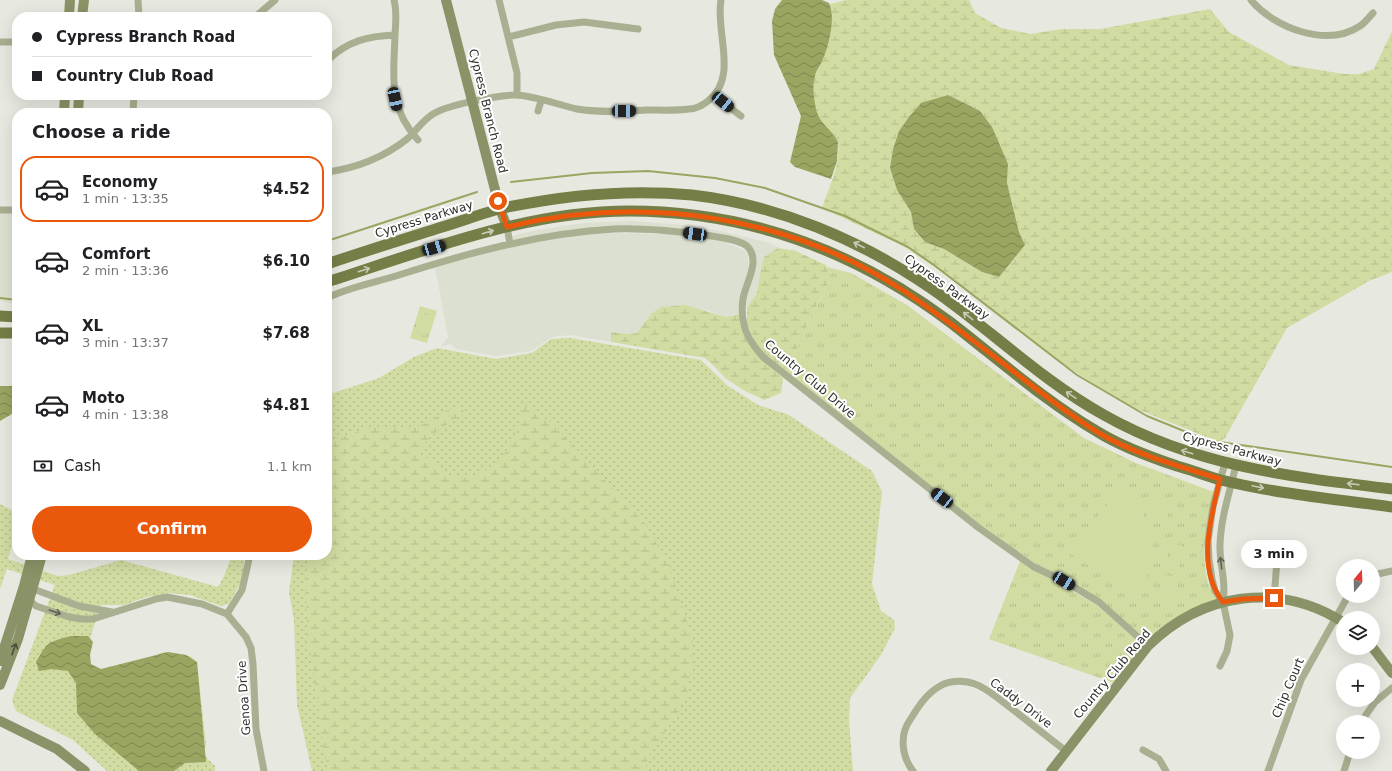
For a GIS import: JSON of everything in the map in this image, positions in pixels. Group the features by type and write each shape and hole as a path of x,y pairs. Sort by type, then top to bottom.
{"main road":[{"name":"Cypress Parkway","path":"332,262 500,209 554,199 597,194 647,193 693,196 748,206 802,221 849,240 891,262 934,290 1072,396 1106,416 1184,452 1230,464 1287,476 1392,489"},
{"path":"332,280 434,248 507,227 564,216 626,211 678,213 717,218 765,229 805,242 858,264 903,290 947,320 1065,411 1100,433 1152,457 1232,482 1290,494 1392,507"},
{"path":"0,316 12,317"},
{"path":"0,333 12,334"}],"street":[{"path":"69,12 70,0"},
{"path":"83,12 84,0"},
{"path":"138,0 139,12"},
{"path":"260,12 275,0"},
{"path":"394,0 396,15 395,99 399,114 418,140"},
{"name":"Cypress Branch Road","path":"446,0 500,209 507,227"},
{"path":"499,0 517,73 517,95"},
{"path":"332,171 370,162 398,145 426,119 436,112 472,102 502,96 517,95 579,109 608,111 684,110 702,104 714,95 721,82 724,71 720,11 721,0"},
{"path":"1251,0 1263,13 1279,24 1305,34 1332,35 1348,32 1361,26 1373,13"},
{"path":"508,37 556,25 584,22 638,29"},
{"path":"332,57 343,47 359,39 395,35"},
{"path":"0,42 12,42"},
{"path":"714,95 741,116"},
{"path":"538,111 541,100"},
{"path":"0,210 12,210"},
{"path":"507,227 510,244"},
{"name":"Country Club Drive","path":"332,296 427,266 510,244 568,233 615,229 676,231 722,238 748,247 752,254 752,270 743,299 744,324 752,344 763,358 979,528 1034,567 1064,581 1099,602 1148,646"},
{"path":"1220,666 1227,651 1230,635 1223,602 1215,591 1210,570 1208,550 1212,516 1220,479 1230,464"},
{"path":"1223,602 1226,588 1221,566 1220,537 1232,482 1230,464"},
{"path":"0,685 8,666 30,600 26,590 31,560"},
{"path":"0,661 26,590 40,560"},
{"path":"227,614 242,590 249,560"},
{"path":"1274,598 1277,562"},
{"path":"1380,573 1392,570"},
{"name":"Genoa Drive","path":"26,590 79,606 114,612"},
{"name":"Genoa Drive","path":"30,600 36,606 69,617 82,619 93,619 156,599 167,597 202,604 227,614 246,637 251,648 256,729 261,762 264,771"},
{"name":"Country Club Road","path":"1051,771 1148,646 1183,619 1223,602 1249,598 1274,598 1309,605 1336,618"},
{"name":"Chip Court","path":"1268,771 1297,688 1336,625"},
{"path":"1378,655 1392,673"},
{"name":"Caddy Drive","path":"913,771 906,759 903,747 907,723 932,691 940,686 953,682 966,682 983,687 1066,751"},
{"path":"1366,715 1375,702 1392,688"},
{"path":"0,721 57,749 85,771"},
{"path":"1143,750 1159,759 1166,771"},
{"path":"1344,771 1348,759"},
{"name":"Genoa Drive","path":"260,771 261,762"}],"shaded area":[{"path":"0,213 12,213 12,304 0,300"},
{"path":"632,221 684,225 721,231 770,243 782,249 778,248 760,274 757,293 747,308 746,300 755,271 756,255 754,250 739,239 723,234 670,227 616,226 568,230 512,240 512,236 537,230 583,223"},
{"path":"615,233 668,234 721,241 745,250 748,256 749,270 740,314 726,317 706,310 644,324 637,333 628,334 611,332 611,342 570,335 552,337 531,351 496,356 456,349 451,344 441,346 448,337 435,267 508,248 568,236"}],"green space":[{"path":"846,0 969,0 975,13 1001,28 1030,34 1062,29 1100,29 1210,9 1229,32 1289,65 1344,74 1359,74 1374,69 1392,31 1392,272 1369,281 1287,328 1225,438 1219,442 1137,409 1107,393 1040,348 973,294 905,247 822,208 838,159 838,143 833,134 825,127 819,118 813,95 813,83 822,61 831,31 832,17 830,4","holes":["970,107 980,111 1008,164 1007,183 1019,232 1025,245 999,277 982,272 944,249 925,242 914,229 911,212 897,190 890,168 893,149 899,131"]},
{"path":"778,248 796,251 826,265 831,279 809,320 802,341 784,370 765,355 755,342 747,323 747,308 757,293 764,257"},
{"path":"827,267 851,273 907,305 1084,438 1136,463 1214,492 1206,532 1205,562 1211,589 1217,600 1148,642 1100,599 1065,578 1036,564 979,524 784,370 802,341 809,320 831,279"},
{"path":"685,305 726,317 740,314 744,334 754,351 783,378 781,393 764,400 745,391 725,378 705,358 611,342 611,332 628,334 637,333 652,313 662,307"},
{"path":"420,306 437,311 427,343 410,338"},
{"path":"422,313 432,316 425,336 415,333"},
{"path":"570,338 701,360 728,386 758,405 789,415 872,471 882,492 872,584 881,611 894,620 895,628 881,655 850,698 849,720 853,771 312,771 297,705 294,620 289,592 293,560 332,560 332,393 379,378 414,357 437,348 496,359 532,353 551,339"},
{"path":"522,404 551,422 644,522 670,567 692,639 692,665 687,694 677,714 648,757 646,766 648,771 328,771 322,743 317,694 308,639 305,580 311,560 332,560 332,441 371,428 408,428 419,426 447,411 458,408 464,409 462,416 443,427 432,436 419,453 434,464 442,466 444,475 468,478 479,474 494,465 506,451 518,428"},
{"path":"1122,488 1140,507 1150,531 1152,554 1147,576 1137,596 1072,555 1071,547"},
{"path":"1150,500 1170,504 1167,521 1147,517"},
{"path":"0,504 12,510 12,546 8,559 58,576 69,575 121,560 218,587 230,560 244,560 242,580 229,604 221,606 190,595 169,593 146,597 124,605 101,605 88,645 86,661 97,670 115,669 144,662 163,652 190,656 197,662 206,745 203,754 215,766 215,771 107,771 73,740 16,711 12,700 55,585 7,569 0,589"},
{"path":"1160,542 1170,543 1166,565 1156,563"},
{"path":"1173,544 1183,546 1179,567 1169,565"},
{"path":"1020,561 1097,605 1144,647 1114,683 989,639"},
{"path":"1166,575 1179,577 1174,603 1161,601"}],"water":[{"path":"782,0 822,0 829,3 831,9 831,31 823,59 814,80 813,88 816,109 820,119 838,142 837,161 831,179 795,167 790,162 801,116 774,55 772,21 775,9"},
{"path":"948,95 980,111 992,127 1008,164 1007,183 1019,232 1025,245 999,277 982,272 944,249 925,242 914,229 911,212 897,190 890,168 893,149 899,131 909,117 921,103"},
{"path":"0,386 12,386 12,414 0,421"},
{"path":"71,636 88,636 93,642 90,655 91,664 101,669 168,652 186,655 197,662 206,762 185,763 174,771 139,771 95,734 77,713 76,683 68,671 52,669 39,671 36,662 43,650 49,644"}],"waterway":[{"path":"511,182 592,173 648,171 715,178 765,188 845,216 908,247 934,265 1077,375 1147,416 1206,440 1392,467"},
{"path":"332,239 477,192"},
{"path":"0,298 12,299"}],"route":[{"path":"498,201 507,227 564,216 626,211 678,213 717,218 765,229 805,242 858,264 903,290 947,320 1065,411 1100,433 1152,457 1220,479 1210,524 1208,541 1210,570 1215,591 1223,602 1243,599 1274,598"}]}
